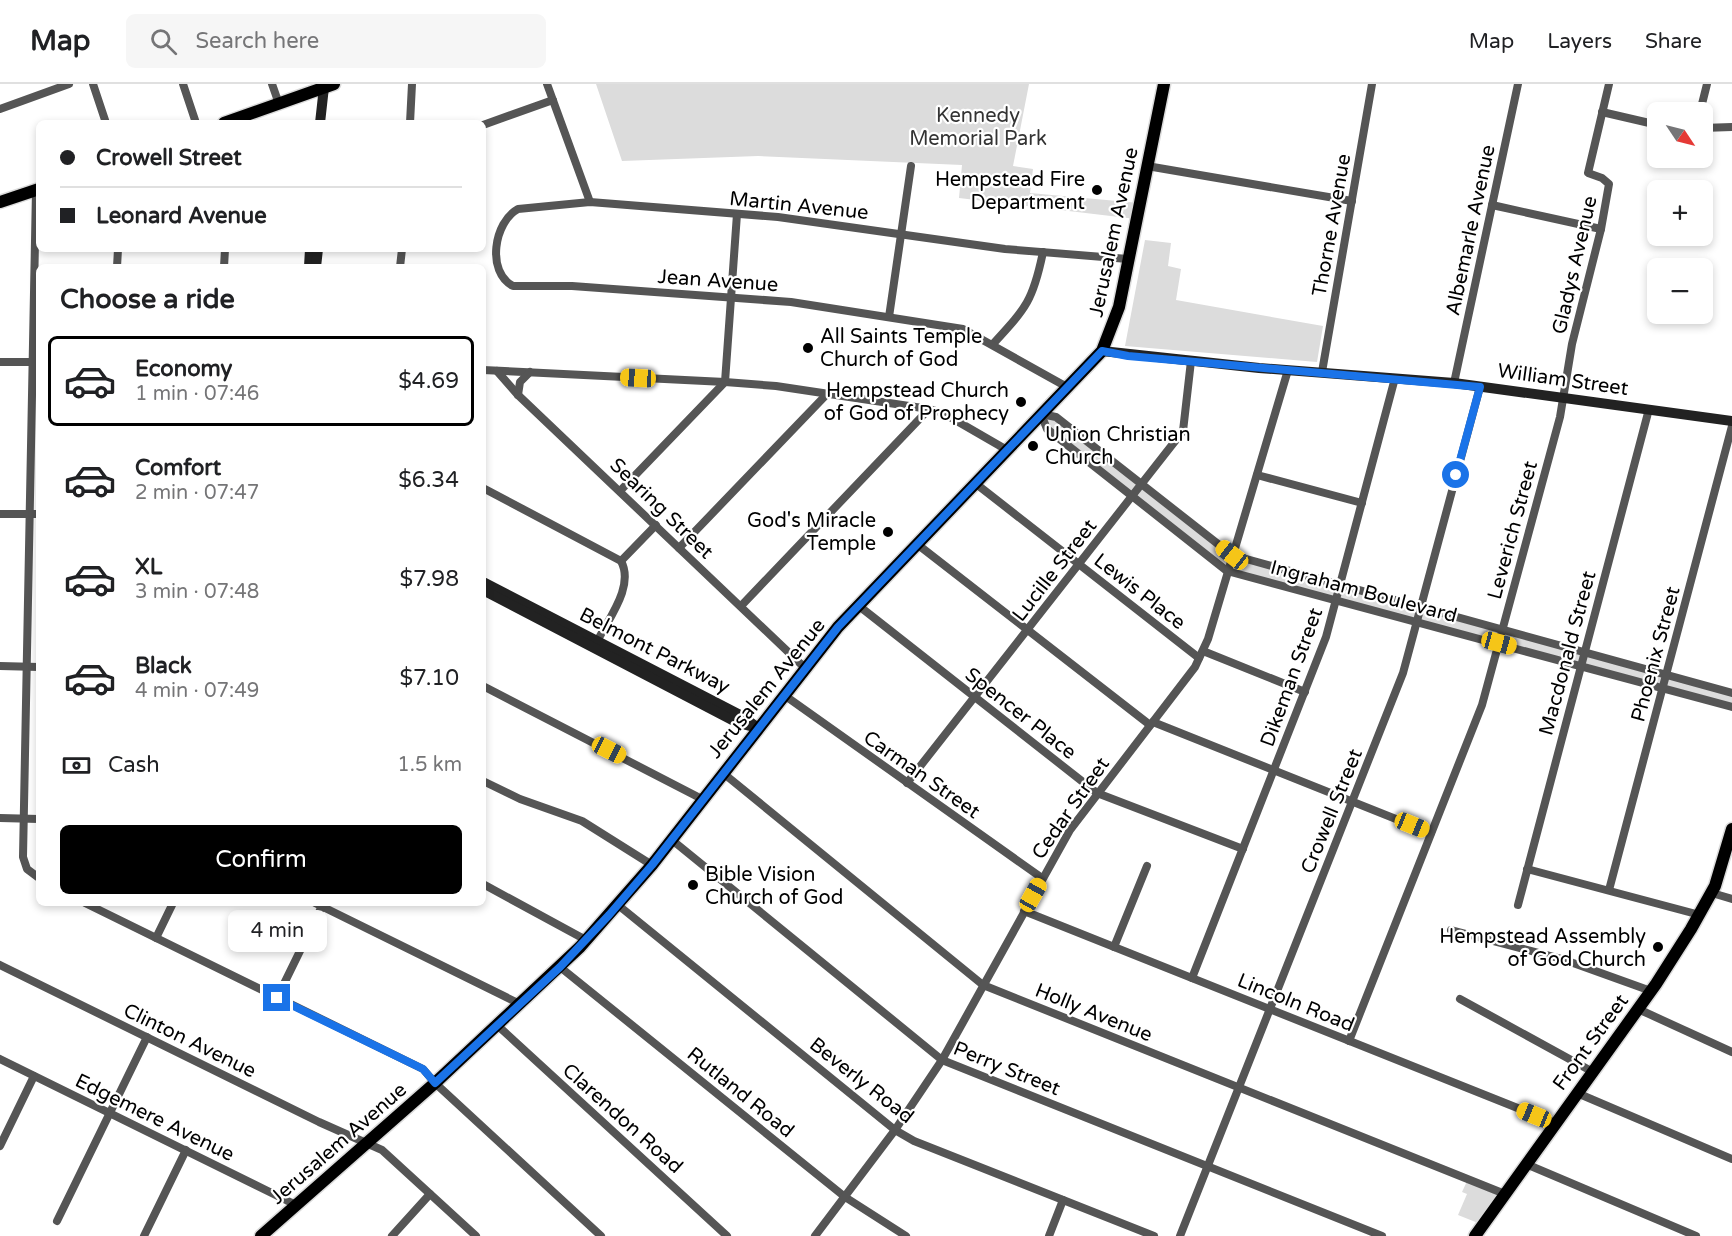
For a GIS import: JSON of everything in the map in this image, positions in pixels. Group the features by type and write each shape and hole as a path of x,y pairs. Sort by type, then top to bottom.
{"main road":[{"name":"Jerusalem Avenue","path":"261,1236 435,1083 586,940 652,865 784,695 859,606 1102,351 1119,307 1164,84"},
{"path":"235,120 329,86"},
{"path":"0,202 36,189"},
{"name":"Front Street","path":"1475,1236 1651,991 1700,915 1712,893 1732,829"}],"street":[{"path":"0,109 69,84"},
{"path":"93,84 105,120"},
{"path":"183,84 195,120"},
{"path":"272,84 279,104"},
{"path":"410,120 412,84"},
{"path":"547,84 590,202"},
{"name":"Thorne Avenue","path":"1322,372 1372,84"},
{"name":"Albemarle Avenue","path":"1454,383 1518,84"},
{"name":"Gladys Avenue","path":"1562,397 1572,344 1601,229 1609,184 1602,178 1588,173 1609,84"},
{"path":"1702,102 1707,84"},
{"path":"320,120 323,102 329,86"},
{"path":"486,123 553,100"},
{"path":"323,102 325,120"},
{"path":"1602,112 1647,122"},
{"path":"1713,128 1732,127"},
{"path":"889,317 911,166"},
{"path":"1147,166 1352,201"},
{"name":"Martin Avenue","path":"590,202 801,219 1043,252 1128,259"},
{"name":"Jean Avenue","path":"590,202 528,207 509,214 501,229 496,261 504,280 520,288 572,286 791,303 963,329 1067,387"},
{"path":"1492,205 1601,229"},
{"path":"620,490 725,382 737,214"},
{"path":"993,344 1027,306 1035,288 1043,252"},
{"path":"36,276 23,857 27,869 36,876"},
{"name":"William Street","path":"1102,351 1288,370 1454,383 1732,421"},
{"name":"Lucille Street","path":"907,783 1183,430 1191,361"},
{"path":"0,362 35,362"},
{"path":"486,370 725,382 929,409 943,413 1007,450"},
{"name":"Searing Street","path":"497,370 518,395 806,668"},
{"name":"Cedar Street","path":"815,1236 895,1130 942,1060 1070,830 1201,654 1288,370"},
{"path":"518,395 520,382 530,372"},
{"name":"Dikeman Street","path":"1192,978 1326,637 1395,378"},
{"name":"Crowell Street","path":"1180,1236 1404,673 1480,387"},
{"path":"679,548 827,394"},
{"name":"Leverich Street","path":"1349,1041 1482,705 1560,417 1562,397"},
{"path":"741,606 929,409"},
{"name":"Macdonald Street","path":"1518,905 1649,409"},
{"name":"Ingraham Boulevard","path":"1041,414 1056,417 1232,555 1732,693"},
{"name":"Ingraham Boulevard","path":"1041,414 1047,429 1227,571 1732,707"},
{"name":"Phoenix Street","path":"1609,890 1732,426"},
{"path":"1257,475 1362,503"},
{"name":"Lewis Place","path":"975,483 1079,564 1201,654 1305,692"},
{"path":"486,490 621,561 626,574 624,588 596,644"},
{"path":"0,514 36,514"},
{"path":"621,561 656,525"},
{"path":"917,544 1027,631 1151,724 1431,833"},
{"name":"Belmont Parkway","path":"486,584 499,594 678,687 742,716 758,728"},
{"name":"Belmont Parkway","path":"486,591 499,594"},
{"name":"Spencer Place","path":"859,606 1097,793 1243,849"},
{"path":"0,666 36,667"},
{"path":"486,688 702,799"},
{"name":"Carman Street","path":"784,695 1042,878"},
{"name":"Holly Avenue","path":"723,773 983,985 1505,1194"},
{"path":"486,782 520,799 582,821 652,865"},
{"path":"0,818 36,819"},
{"name":"Perry Street","path":"672,840 942,1060 1382,1236"},
{"path":"1114,947 1147,866"},
{"path":"1527,869 1700,915"},
{"path":"486,886 586,940"},
{"path":"1712,893 1732,900"},
{"name":"Beverly Road","path":"618,905 895,1130 914,1141 1154,1236"},
{"path":"94,906 423,1069 435,1083 601,1236"},
{"path":"156,938 172,906"},
{"path":"277,998 319,906"},
{"path":"321,906 520,1004"},
{"name":"Lincoln Road","path":"1024,911 1555,1123"},
{"path":"1451,930 1577,963 1651,991"},
{"name":"Clinton Avenue","path":"0,965 382,1150 476,1236"},
{"name":"Rutland Road","path":"560,967 845,1197 906,1236"},
{"path":"1460,999 1593,1072"},
{"path":"1638,1009 1732,1052"},
{"name":"Clarendon Road","path":"496,1025 727,1236"},
{"path":"57,1221 147,1037"},
{"name":"Edgemere Avenue","path":"0,1059 296,1205"},
{"path":"0,1146 34,1076"},
{"path":"1576,1093 1732,1159"},
{"path":"144,1236 186,1150"},
{"path":"1526,1164 1696,1236"},
{"path":"392,1236 430,1194"},
{"path":"1049,1236 1063,1200"}],"green space":[{"name":"Kennedy Memorial Park","path":"596,84 1029,84 1013,166 1033,169 1030,193 1139,203 1136,219 959,198 962,165 758,156 622,161"},
{"path":"1145,240 1171,243 1168,266 1181,269 1176,300 1323,326 1317,362 1125,346"},
{"path":"1041,414 1056,417 1232,555 1732,693 1732,707 1227,571 1047,429"},
{"path":"1468,1179 1505,1194 1483,1225 1458,1215 1467,1194 1462,1192"}],"place":[{"name":"Hempstead Fire Department","path":"1097,190"},
{"name":"All Saints Temple Church of God","path":"808,348"},
{"name":"Hempstead Church of God of Prophecy","path":"1021,402"},
{"name":"Union Christian Church","path":"1033,446"},
{"name":"God's Miracle Temple","path":"888,532"},
{"name":"Bible Vision Church of God","path":"693,885"},
{"name":"Hempstead Assembly of God Church","path":"1658,947"}],"route":[{"path":"277,998 423,1069 435,1083 560,967 609,915 652,865 838,627 1102,351 1128,356 1480,387 1456,475"}]}
